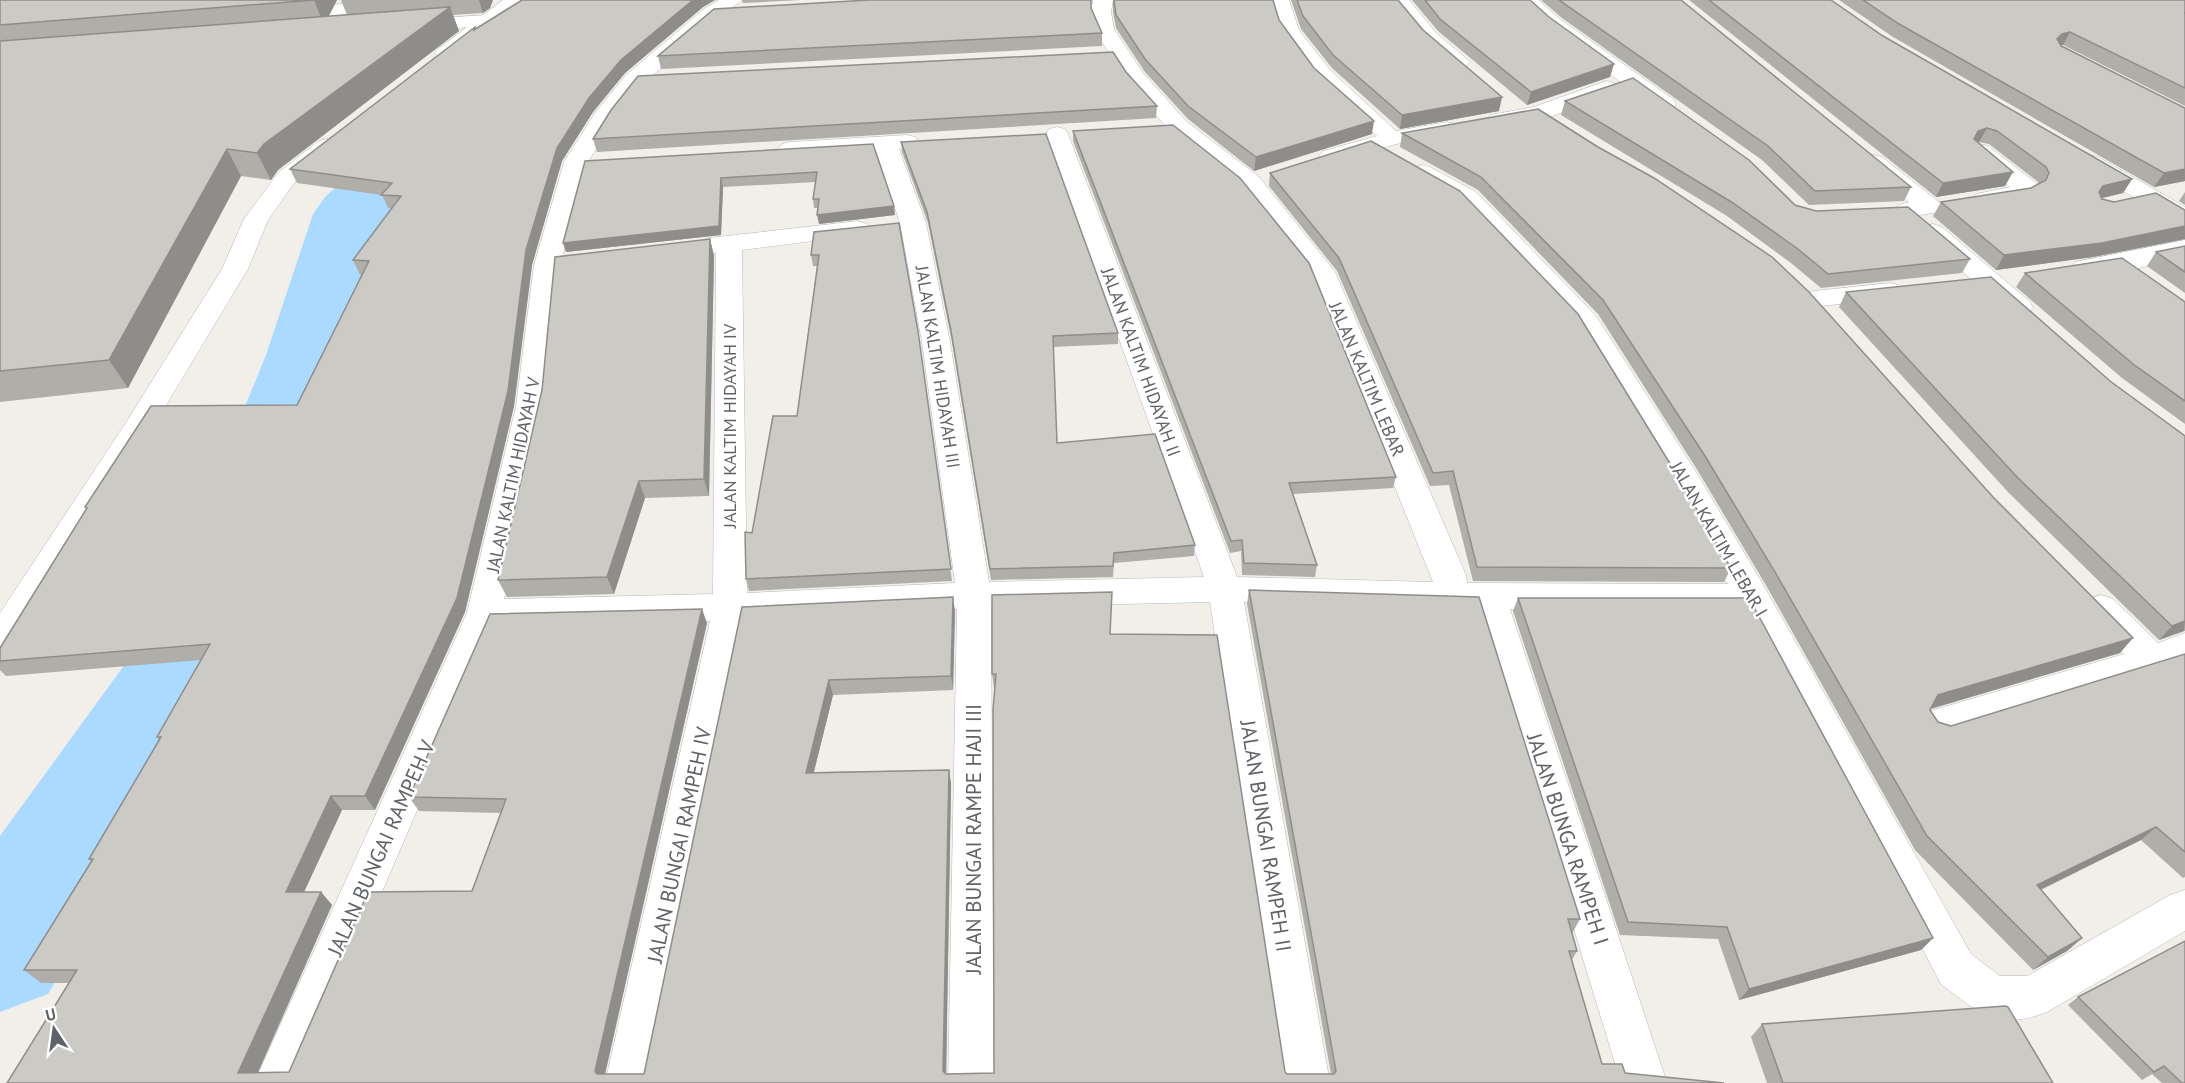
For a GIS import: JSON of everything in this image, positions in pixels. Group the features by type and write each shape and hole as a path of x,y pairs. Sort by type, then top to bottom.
{"street":[{"path":"423,70 516,0"},
{"name":"JALAN KALTIM LEBAR","path":"1103,0 1101,12 1108,55 1135,77 1166,127 1261,178 1322,272 1449,575 1471,595"},
{"name":"JALAN KALTIM LEBAR I","path":"1279,0 1289,31 1322,75 1382,140 1467,197 1586,322 1685,480 1753,597 1956,969 1993,997 2031,996 2185,909"},
{"path":"1400,0 1429,37 1471,73"},
{"path":"1526,0 1554,24 1630,80 1689,120"},
{"path":"262,16 346,5"},
{"path":"334,32 346,5"},
{"name":"JALAN KALTIM HIDAYAH V","path":"484,613 531,406 576,162 603,118 634,80 711,13 740,6"},
{"path":"392,28 486,21"},
{"path":"634,80 669,78"},
{"path":"1305,164 1382,140 1469,125 1630,80"},
{"path":"1522,110 1566,130"},
{"path":"0,642 138,427 235,269 255,219 287,177 342,133"},
{"name":"JALAN KALTIM HIDAYAH II","path":"1057,134 1225,589"},
{"path":"769,150 931,141"},
{"name":"JALAN KALTIM HIDAYAH III","path":"885,144 894,225 936,342 974,595"},
{"path":"1857,148 1929,207 1990,281 2033,319"},
{"path":"2068,150 2185,217"},
{"path":"1929,207 2013,195 2027,188 1980,151"},
{"path":"576,162 607,160"},
{"path":"2115,205 2185,190"},
{"path":"684,249 894,225"},
{"name":"JALAN KALTIM HIDAYAH IV","path":"729,244 730,608"},
{"path":"2061,271 2120,263 2185,248"},
{"path":"2120,263 2148,282"},
{"path":"1955,285 2025,276"},
{"path":"1791,278 1838,325"},
{"path":"1814,299 1919,288"},
{"path":"484,613 730,608 974,595 1225,589 1471,595 1753,597"},
{"name":"JALAN BUNGAI RAMPEH II","path":"1225,589 1307,1083"},
{"path":"2086,593 2152,660"},
{"name":"JALAN BUNGAI RAMPE HAJI III","path":"971,1083 974,595"},
{"name":"JALAN BUNGA RAMPEH I","path":"1471,595 1644,1083"},
{"name":"JALAN BUNGAI RAMPEH IV","path":"628,1083 730,608"},
{"name":"JALAN BUNGAI RAMPEH V","path":"277,1083 484,613"},
{"path":"1940,723 2152,660 2185,647"}],"building":[{"path":"0,0 314,0 0,25"},
{"path":"522,0 693,0 621,60 589,98 557,148 526,250 508,391 457,598 365,796 331,796 286,892 321,892 238,1073 289,1072 368,892 472,891 506,799 409,797 490,614 702,609 595,1071 597,1074 644,1074 742,607 953,597 951,676 829,680 806,773 949,770 943,1071 946,1074 994,1073 993,710 996,674 992,674 992,595 1112,592 1110,634 1217,635 1285,1072 1287,1074 1334,1074 1336,1071 1249,590 1479,597 1580,919 1568,919 1577,951 1569,951 1602,1064 1622,1064 1625,1073 1724,1083 7,1083 77,970 24,970 93,859 89,859 161,737 157,737 210,644 0,661 0,648 87,508 85,507 151,406 297,405 369,261 353,260 401,196 381,195 392,183 290,169 475,27 474,30"},
{"path":"869,0 1091,0 1091,8 1102,33 658,56 714,9"},
{"path":"1114,0 1273,0 1279,20 1314,68 1374,121 1256,157 1188,106 1145,59 1116,15"},
{"path":"1297,0 1398,0 1423,30 1502,97 1402,115 1333,55 1303,16"},
{"path":"1425,0 1530,0 1549,17 1614,64 1531,92 1440,19"},
{"path":"1559,0 1681,0 1911,187 1815,191 1768,146"},
{"path":"1709,0 1831,0 1883,36 2132,179 2103,186 2099,192 2102,199 2114,202 2156,193 2185,210 2185,226 2102,243 2004,255 1941,202 2031,188 2046,180 2049,173 2046,167 1997,131 1987,128 1978,131 1974,139 2013,172 1943,183"},
{"path":"1863,0 2185,0 2185,88 2070,32 2062,34 2057,39 2061,46 2185,108 2185,169 2164,173 1899,24"},
{"path":"450,7 264,144 257,153 227,149 109,360 0,371 0,41"},
{"path":"1113,52 1126,72 1157,106 593,139 611,110 638,76"},
{"path":"1633,78 1749,160 1795,205 1816,211 1908,207 1970,259 1828,274 1798,249 1733,203 1565,101"},
{"path":"1538,109 1598,147 1654,178 1772,257 1809,292 1993,497 2133,638 1938,695 1930,710 1938,722 1951,726 2185,654 2185,852 2156,827 2037,885 2082,938 2048,957 1927,836 1775,572 1705,456 1603,300 1481,177 1402,133"},
{"path":"1173,125 1240,178 1309,263 1396,477 1289,483 1317,565 1244,563 1242,540 1231,541 1073,131"},
{"path":"1046,134 1118,333 1053,336 1057,443 1155,434 1195,545 1114,553 1113,566 990,569 951,331 927,212 901,142"},
{"path":"1371,141 1460,191 1578,314 1731,568 1477,567 1453,471 1433,473 1339,258 1270,173"},
{"path":"873,144 894,206 817,215 819,199 813,199 817,172 721,178 719,226 563,243 585,161"},
{"path":"899,223 918,331 951,569 746,579 745,532 752,533 773,416 797,416 819,255 811,255 814,232"},
{"path":"710,239 704,479 639,481 607,577 498,580 542,390 555,257"},
{"path":"2185,246 2185,272 2156,252"},
{"path":"2122,258 2185,302 2185,401 2133,364 2025,273"},
{"path":"1991,277 2110,381 2185,436 2185,621 2172,626 2018,478 1846,292"},
{"path":"1518,598 1749,598 1933,938 1749,989 1727,927 1628,922"},
{"path":"2185,941 2185,1083 2182,1083 2164,1066 2154,1072 2078,997"},
{"path":"2008,1007 2053,1083 1783,1083 1762,1024"}],"waterway":[{"path":"0,948 209,634 311,355 353,214 466,106 575,22 614,0"}]}
